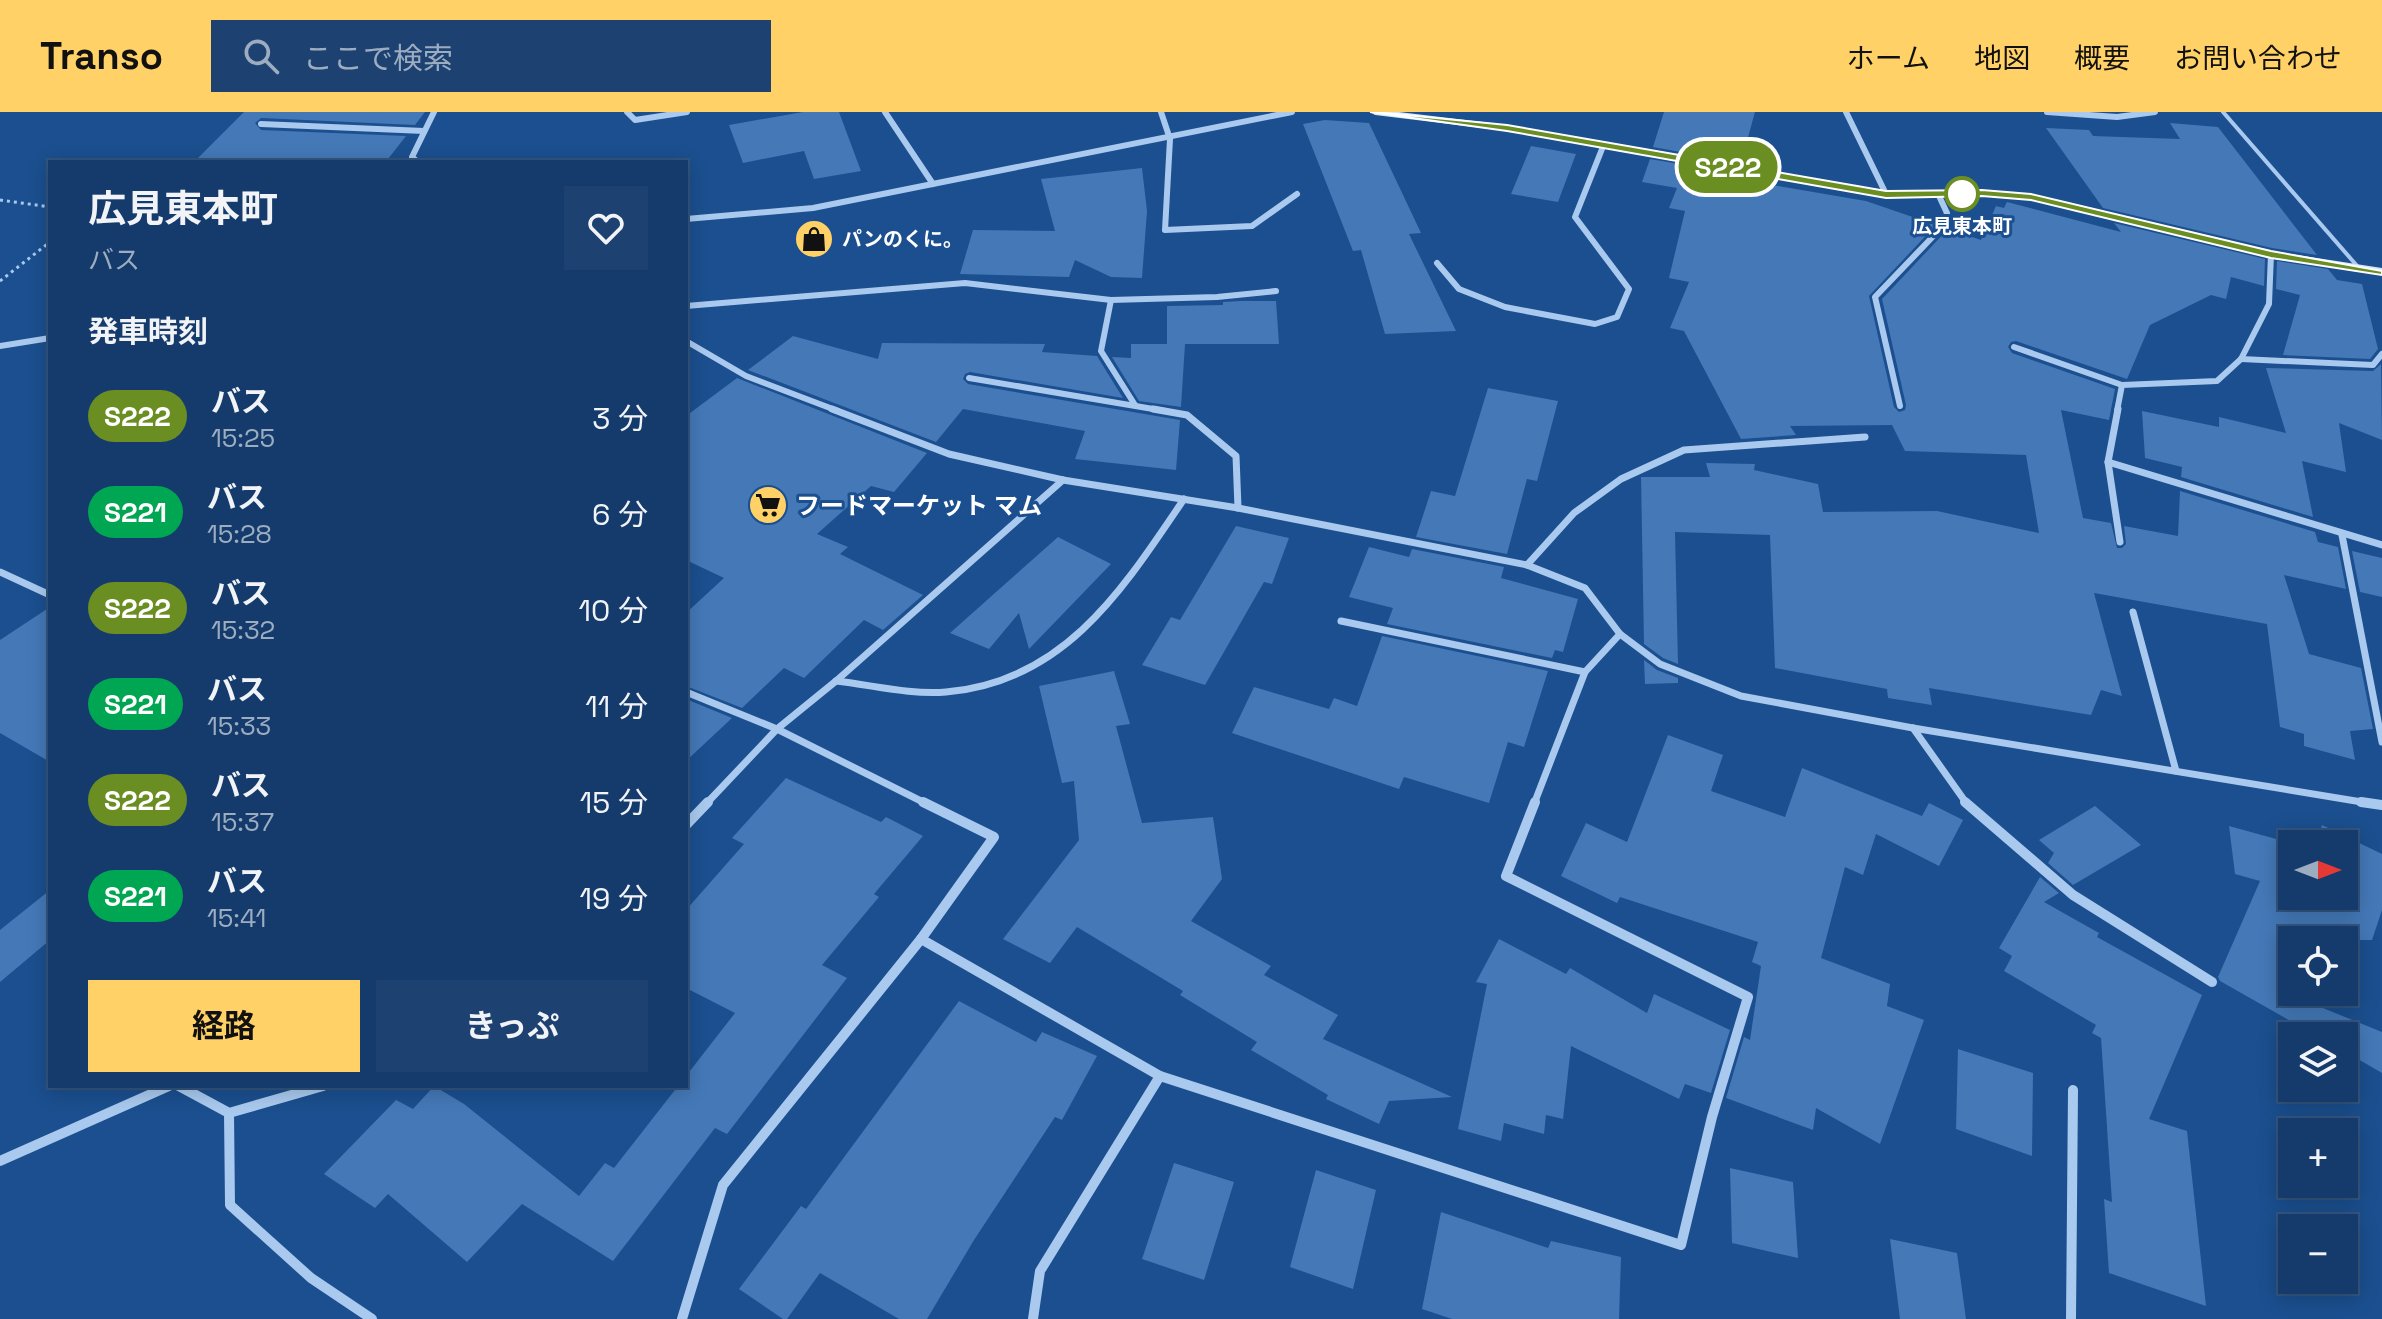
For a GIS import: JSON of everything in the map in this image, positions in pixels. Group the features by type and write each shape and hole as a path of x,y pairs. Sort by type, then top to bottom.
{"street":[{"path":"416,160 412,157 434,112"},
{"path":"627,112 635,120 687,112"},
{"path":"885,112 933,184"},
{"path":"1161,112 1170,139 1165,230 1252,226 1297,194"},
{"path":"688,219 813,208 1170,139 1292,112"},
{"path":"1375,112 1507,128 1886,194 1939,196 1982,193 2031,197 2271,254 2382,271"},
{"path":"1844,112 1886,194"},
{"path":"2047,112 2117,117 2155,112"},
{"path":"261,124 424,131"},
{"path":"1437,263 1459,289 1505,307 1595,324 1617,317 1629,289 1575,217 1604,144"},
{"path":"1900,406 1875,297 1943,226 1947,213 1939,196"},
{"path":"2014,347 2122,385 2217,381 2241,359 2269,304 2271,254"},
{"path":"688,306 965,283 1111,300 1217,297 1276,291"},
{"path":"1111,300 1101,351 1135,405"},
{"path":"0,346 48,338"},
{"path":"688,342 746,376 949,454 1063,480 1238,508 1527,565 1585,588 1620,634 1660,664 1741,696 1913,728 2382,805"},
{"path":"2373,365 2382,354"},
{"path":"2241,359 2373,365 2382,369"},
{"path":"969,378 1187,415 1236,456 1238,508"},
{"path":"2120,542 2108,462 2122,385"},
{"path":"1527,565 1574,513 1621,479 1684,450 1865,437"},
{"path":"2108,462 2382,545"},
{"path":"688,823 777,729 836,681 1063,480"},
{"path":"836,681 946,692 1011,681 1081,636 1117,597 1184,499"},
{"path":"2342,535 2382,742"},
{"path":"0,572 48,594"},
{"path":"2133,612 2176,771"},
{"path":"1341,621 1585,672"},
{"path":"921,939 1160,1076 1681,1245 1712,1117 1748,997 1506,876 1585,672 1620,634"},
{"path":"682,1319 723,1185 921,939 994,837 777,729 688,693"},
{"path":"1913,728 1961,798 2073,895 2212,982"},
{"path":"1033,1319 1040,1271 1160,1076"},
{"path":"0,1161 164,1088"},
{"path":"183,1088 229,1113 316,1088"},
{"path":"2071,1319 2073,1090"},
{"path":"229,1113 230,1205 311,1278 372,1319"}],"lane":[{"path":"2223,112 2358,267"}],"path":[{"path":"0,200 48,207"},
{"path":"0,281 48,244"}],"building":[{"path":"244,112 425,112 415,125 261,118 255,123 261,130 406,136 388,159 198,158"},
{"path":"803,112 839,112 861,171 814,179 804,151 743,163 729,125"},
{"path":"1664,112 1755,112 1741,163 1653,147"},
{"path":"1325,120 1369,123 1421,233 1409,234 1456,331 1385,334 1361,250 1353,251 1303,124"},
{"path":"2170,123 2218,127 2317,255 2272,248 2103,208 2046,128 2089,130 2093,136 2180,139"},
{"path":"1531,146 1576,154 1558,202 1511,194"},
{"path":"1650,159 1738,174 1737,179 1866,201 1936,225 1869,296 1894,407 1899,412 1905,410 1906,405 1882,299 1948,229 1981,240 1996,206 2004,208 2007,202 2121,232 2114,223 2265,259 2264,286 2231,277 2226,299 2211,295 2150,325 2127,379 2016,341 2008,347 2012,353 2115,389 2109,420 2061,410 2083,518 2111,523 2117,548 2126,544 2124,526 2178,536 2180,491 2315,532 2318,542 2338,547 2346,589 2284,575 2309,654 2361,668 2373,729 2350,731 2355,760 2304,746 2304,734 2280,727 2267,624 2094,593 2122,696 2101,690 2091,715 1929,688 1932,705 1888,698 1887,689 1775,668 1770,535 1675,532 1678,664 1663,658 1644,644 1641,477 1710,477 1706,463 1755,464 1754,470 1818,484 1823,512 1937,511 2039,533 2026,455 1905,451 1892,425 1790,426 1796,435 1741,439 1684,331 1670,328 1689,282 1669,278 1685,211 1669,208 1677,188 1642,182"},
{"path":"1142,168 1147,211 1142,278 1111,277 1075,260 1069,277 960,274 973,230 1055,231 1041,179"},
{"path":"2277,261 2328,269 2337,280 2362,284 2378,349 2370,359 2283,355 2300,295 2276,289"},
{"path":"1276,301 1279,344 1185,344 1181,407 1139,401 1112,357 1131,358 1131,344 1167,344 1167,306 1223,305 1223,302"},
{"path":"793,336 878,359 882,343 1045,344 1042,352 1097,356 1123,398 970,372 963,379 968,384 1180,420 1176,470 1075,459 1085,431 963,409 936,442 748,370"},
{"path":"2381,364 2382,440 2339,423 2346,472 2302,461 2313,517 2181,477 2182,467 2145,458 2142,411 2219,427 2219,417 2286,433 2266,368 2373,371"},
{"path":"737,378 927,453 894,492 871,486 817,534 848,547 840,554 923,595 883,630 864,620 804,678 784,668 742,708 688,687 688,611 724,578 688,561 688,415"},
{"path":"1488,388 1558,401 1537,481 1527,479 1507,554 1416,537 1431,491 1455,496"},
{"path":"1236,526 1289,538 1272,584 1264,582 1205,685 1142,665 1171,617 1180,620"},
{"path":"1058,537 1111,564 1029,649 1019,613 989,649 950,633"},
{"path":"1369,547 1409,557 1412,549 1504,567 1501,578 1578,599 1563,652 1555,650 1552,658 1387,624 1393,608 1349,597"},
{"path":"2352,551 2382,558 2382,597 2360,592"},
{"path":"48,608 48,761 0,733 0,640"},
{"path":"1382,636 1548,671 1524,747 1508,742 1489,803 1404,777 1399,789 1232,733 1254,687 1329,709 1334,698 1357,706"},
{"path":"1644,660 1657,670 1678,678 1678,683 1645,684"},
{"path":"1114,671 1130,724 1116,726 1142,823 1213,817 1222,879 1191,921 1271,966 1264,975 1338,1015 1323,1039 1452,1097 1389,1101 1379,1124 1326,1099 1328,1095 1251,1050 1257,1042 1180,995 1183,991 1077,927 1050,963 1003,939 1079,840 1074,781 1062,783 1039,686"},
{"path":"688,700 732,718 688,759"},
{"path":"1668,735 1723,755 1711,791 1785,817 1802,768 1922,816 1929,803 1963,820 1939,866 1876,834 1863,875 1845,867 1821,958 1890,984 1887,1006 1924,1020 1880,1144 1816,1108 1813,1130 1726,1098 1744,1037 1750,1040 1761,966 1752,962 1758,942 1620,897 1617,903 1561,876 1586,823 1627,842"},
{"path":"786,778 881,822 886,817 923,836 874,894 879,897 822,965 847,978 727,1134 715,1128 613,1261 522,1204 467,1262 388,1194 375,1208 324,1174 396,1100 413,1109 432,1088 464,1104 579,1196 605,1163 614,1168 676,1088 688,1088 688,1073 735,1013 688,989 688,908 744,844 732,838"},
{"path":"2095,806 2141,845 2073,885 2048,863 2054,853 2039,840"},
{"path":"2229,826 2278,840 2278,910 2358,910 2358,842 2382,854 2382,910 2372,940 2358,940 2358,926 2278,926 2278,1006 2318,1006 2357,1022 2292,1022 2220,981 2218,977 2260,881 2235,874"},
{"path":"2040,877 2059,893 2044,902 2099,933 2097,937 2202,995 2149,1119 2187,1131 2206,1306 2109,1273 2104,1199 2112,1202 2101,1038 2092,1033 2096,1025 2004,971 2012,956 1999,948"},
{"path":"48,892 48,942 0,982 0,930"},
{"path":"1499,939 1566,974 1570,968 1647,1013 1654,994 1730,1030 1711,1093 1685,1084 1679,1099 1571,1046 1563,1119 1546,1115 1544,1134 1504,1123 1501,1141 1458,1129 1487,984 1476,982"},
{"path":"959,1001 1036,1042 1042,1032 1097,1056 1062,1120 1055,1117 974,1240 927,1319 899,1319 820,1273 787,1319 783,1319 739,1289 801,1206 806,1209"},
{"path":"2358,1022 2382,1032 2382,1073 2358,1059"},
{"path":"1958,1049 2033,1073 2032,1156 1956,1129"},
{"path":"1174,1163 1234,1182 1204,1280 1142,1259"},
{"path":"1730,1168 1793,1182 1798,1258 1732,1243"},
{"path":"1316,1170 1376,1190 1353,1289 1290,1267"},
{"path":"1441,1212 1548,1248 1551,1241 1621,1257 1619,1319 1452,1319 1422,1309"},
{"path":"1890,1239 1957,1253 1966,1319 1900,1319"}],"bus line":[{"name":"S222","path":"1375,112 1507,128 1855,190 1886,194 1939,196 1982,193 2031,197 2271,254 2382,271"}],"place":[{"name":"広見東本町","path":"1962,194"},
{"name":"パンのくに。","path":"814,239"},
{"name":"フードマーケット マム","path":"768,505"}]}
